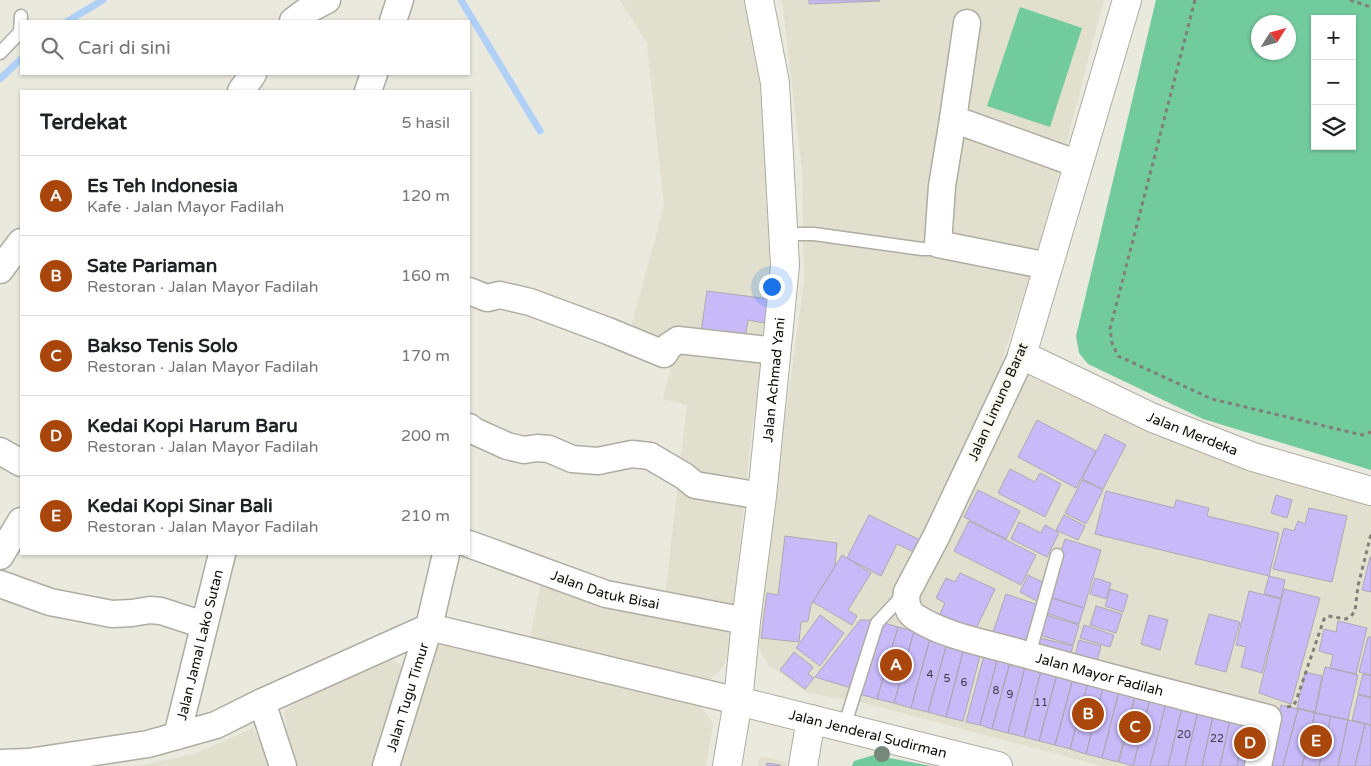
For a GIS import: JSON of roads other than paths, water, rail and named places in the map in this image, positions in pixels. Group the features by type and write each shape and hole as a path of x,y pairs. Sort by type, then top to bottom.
{"street":[{"path":"294,20 327,0"},
{"path":"393,20 400,0"},
{"name":"Jalan Achmad Yani","path":"727,766 738,701 762,496 785,265 775,83 759,0"},
{"name":"Jalan Limuno Barat","path":"907,592 936,537 1022,355 1126,0"},
{"path":"967,22 942,186 938,244 1048,266"},
{"path":"242,90 252,75"},
{"path":"368,90 374,75"},
{"path":"953,119 1078,164"},
{"path":"470,291 487,298 500,295 530,302 664,354 669,346 678,340 776,350"},
{"name":"Jalan Merdeka","path":"1022,355 1153,418 1253,457 1371,492"},
{"path":"470,428 507,446 524,450 549,449 572,458 598,461 632,454 650,456 696,485 762,496"},
{"path":"0,451 20,462"},
{"path":"0,556 20,523"},
{"name":"Jalan Datuk Bisai","path":"470,544 606,594 746,621"},
{"name":"Jalan Jamal Lako Sutan","path":"176,736 222,555"},
{"name":"Jalan Tugu Timur","path":"386,766 428,627 446,555"},
{"path":"0,584 50,602 112,614 132,614 150,610 161,610 204,625"},
{"name":"Jalan Mayor Fadilah","path":"907,592 908,606 915,618 940,630 1268,718 1258,766"},
{"path":"0,763 28,762 148,744 216,725 262,702 428,627 738,701"},
{"name":"Jalan Jenderal Sudirman","path":"738,701 998,766"},
{"path":"262,702 284,766"},
{"path":"803,766 811,719"}],"lane":[{"path":"21,16 21,20"},
{"path":"0,53 20,32"},
{"path":"783,234 814,234 922,249 935,249 938,244"},
{"path":"1029,655 1057,555"},
{"name":"Jalan Limuno Barat","path":"844,727 877,623 907,592"}],"waterway":[{"path":"70,20 103,0"},
{"path":"461,0 540,131"},
{"path":"0,79 20,60"}],"place":[{"name":"Es Teh Indonesia","path":"896,665"},
{"name":"Sate Pariaman","path":"1088,714"},
{"name":"Bakso Tenis Solo","path":"1135,727"},
{"name":"Kedai Kopi Sinar Bali","path":"1316,741"},
{"name":"Kedai Kopi Harum Baru","path":"1250,743"}]}
